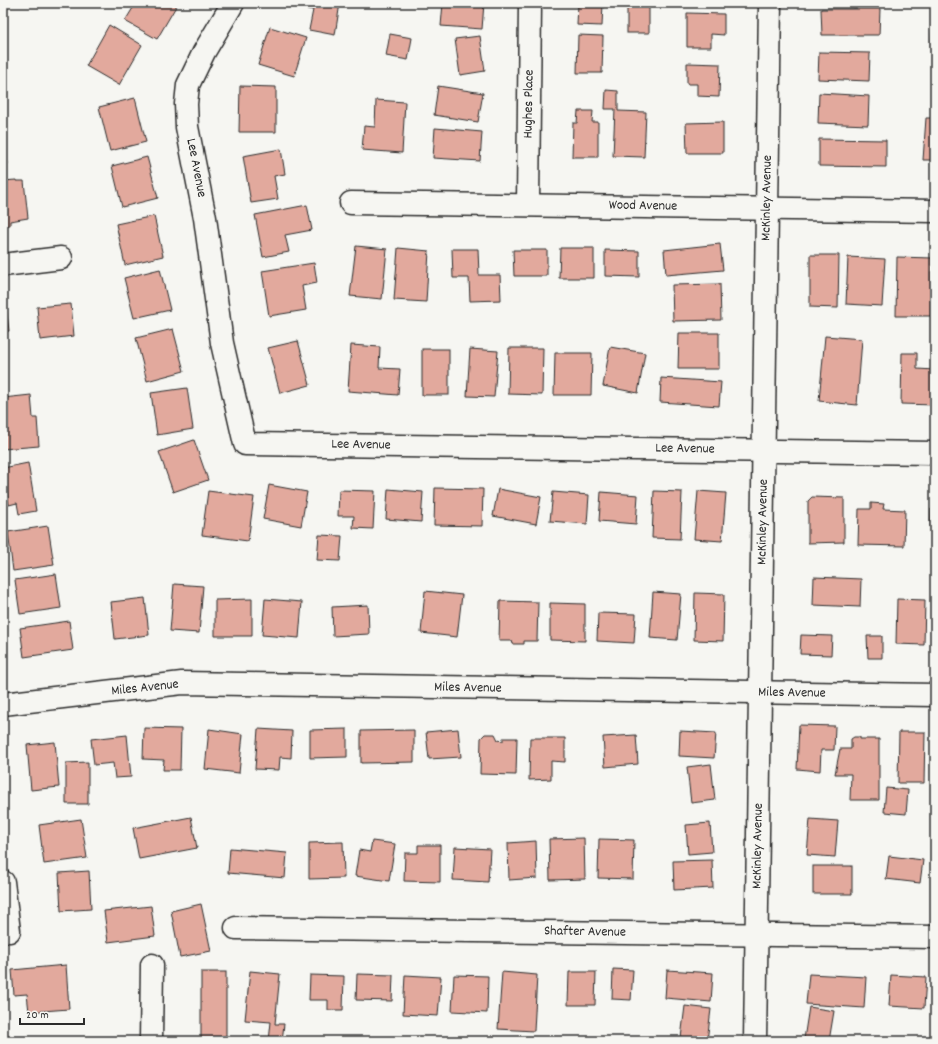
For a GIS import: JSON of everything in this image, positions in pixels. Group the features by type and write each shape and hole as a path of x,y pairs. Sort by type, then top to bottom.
{"street":[{"name":"Lee Avenue","path":"233,3 204,52 188,85 186,104 187,127 205,218 222,343 245,444 935,452"},
{"name":"Hughes Place","path":"528,204 530,3"},
{"name":"McKinley Avenue","path":"755,1041 770,3"},
{"name":"Wood Avenue","path":"351,203 528,204 935,211"},
{"path":"3,265 61,258"},
{"name":"Miles Avenue","path":"3,704 182,683 935,695"},
{"path":"3,882 9,931"},
{"name":"Shafter Avenue","path":"236,928 935,937"},
{"path":"151,1041 152,965"}],"building":[{"path":"136,3 178,3 157,39 125,21"},
{"path":"290,3 340,3 335,35 309,30 313,10 290,6"},
{"path":"443,3 484,3 482,29 441,26"},
{"path":"578,3 603,3 602,26 577,25"},
{"path":"627,3 649,3 649,33 627,33"},
{"path":"683,3 720,3 720,6"},
{"path":"821,9 880,9 879,35 822,35"},
{"path":"934,11 935,46 931,46"},
{"path":"687,13 724,14 724,35 711,34 711,47 687,47"},
{"path":"109,25 142,45 119,85 86,66"},
{"path":"270,27 306,38 294,76 258,65"},
{"path":"390,34 412,38 408,60 386,56"},
{"path":"578,35 603,36 602,73 577,73"},
{"path":"480,36 485,71 460,75 455,39"},
{"path":"819,52 870,53 869,81 818,79"},
{"path":"687,63 720,64 719,97 697,96 697,84 687,84"},
{"path":"240,86 276,87 276,132 239,132"},
{"path":"438,86 483,93 478,122 434,115"},
{"path":"606,90 618,91 618,111 646,112 644,157 613,156 615,109 605,109"},
{"path":"819,93 869,96 868,125 818,123"},
{"path":"135,98 146,142 110,151 99,107"},
{"path":"376,100 405,102 402,153 362,150 364,126 375,127"},
{"path":"578,111 593,111 592,122 598,122 598,157 572,157 573,123 577,123"},
{"path":"926,118 935,118 935,160 923,160"},
{"path":"723,122 723,153 687,153 686,123"},
{"path":"435,128 482,132 480,161 433,158"},
{"path":"819,139 886,140 886,167 819,166"},
{"path":"281,149 285,174 274,176 278,199 251,203 243,156"},
{"path":"3,151 6,151 8,164 3,164"},
{"path":"147,157 158,198 122,207 112,166"},
{"path":"3,181 24,181 28,218 10,221 10,225 3,226"},
{"path":"307,205 312,230 285,235 289,252 263,257 255,215"},
{"path":"154,216 163,256 125,265 116,224"},
{"path":"720,244 723,270 666,275 664,250"},
{"path":"356,246 387,249 382,299 350,296"},
{"path":"398,248 429,251 426,302 394,300"},
{"path":"560,248 594,248 594,278 559,278"},
{"path":"452,249 478,249 479,275 500,275 501,300 470,301 469,278 453,278"},
{"path":"513,250 547,250 547,276 514,276"},
{"path":"605,250 639,251 639,277 605,276"},
{"path":"810,255 839,255 838,308 810,307"},
{"path":"848,257 885,259 882,306 846,304"},
{"path":"897,257 932,258 931,316 896,316"},
{"path":"314,263 317,283 302,286 306,310 269,316 262,271"},
{"path":"160,269 170,310 134,318 124,278"},
{"path":"720,284 721,320 673,321 672,285"},
{"path":"71,304 74,336 40,340 37,307"},
{"path":"3,305 6,305 9,331 3,332"},
{"path":"173,329 184,371 147,381 136,338"},
{"path":"679,333 719,333 719,369 678,369"},
{"path":"825,336 862,339 857,405 819,401"},
{"path":"298,341 310,385 280,393 268,348"},
{"path":"351,345 380,347 379,368 400,369 398,395 348,391"},
{"path":"610,347 645,353 638,393 603,386"},
{"path":"509,348 543,348 542,395 508,394"},
{"path":"422,349 449,349 449,395 422,395"},
{"path":"470,349 498,351 494,397 467,396"},
{"path":"555,353 592,353 591,395 554,395"},
{"path":"902,353 917,353 917,369 935,370 935,405 901,404"},
{"path":"661,378 721,382 719,406 660,402"},
{"path":"187,388 193,429 157,435 151,393"},
{"path":"31,395 33,418 37,418 39,446 3,449 3,398"},
{"path":"194,440 208,480 173,492 159,452"},
{"path":"28,463 36,511 19,514 17,503 9,505 3,468"},
{"path":"269,485 307,492 301,526 263,519"},
{"path":"435,488 483,489 482,526 434,525"},
{"path":"388,489 423,492 421,522 386,519"},
{"path":"498,489 541,497 536,524 493,516"},
{"path":"339,490 375,491 373,529 353,528 354,516 338,516"},
{"path":"208,491 254,497 248,541 202,535"},
{"path":"654,491 682,492 680,539 652,538"},
{"path":"698,491 726,493 722,541 694,539"},
{"path":"553,492 589,495 587,524 550,521"},
{"path":"601,492 638,495 636,524 599,521"},
{"path":"812,497 844,498 844,542 808,543 808,501"},
{"path":"871,503 884,504 883,509 905,510 904,546 858,545 859,509 871,509"},
{"path":"931,509 935,510 935,546 930,546"},
{"path":"48,526 54,565 13,571 8,532"},
{"path":"319,535 342,536 340,561 317,560"},
{"path":"56,574 61,608 20,614 15,580"},
{"path":"814,577 861,579 860,607 813,605"},
{"path":"174,584 203,586 199,633 170,631"},
{"path":"425,591 462,595 457,637 421,633"},
{"path":"653,592 681,594 677,640 650,638"},
{"path":"695,593 724,594 723,641 694,640"},
{"path":"145,598 149,635 115,639 111,602"},
{"path":"252,599 252,636 215,636 215,600"},
{"path":"265,599 302,602 299,638 262,635"},
{"path":"897,599 925,600 924,645 896,644"},
{"path":"500,601 538,602 537,641 524,641 524,644 513,644 512,641 499,641"},
{"path":"550,603 585,604 585,641 550,640"},
{"path":"368,605 369,634 333,636 332,607"},
{"path":"598,613 636,614 634,643 597,641"},
{"path":"69,621 73,650 24,657 20,628"},
{"path":"801,635 832,636 831,655 800,654"},
{"path":"867,636 882,636 882,658 868,658"},
{"path":"799,725 835,726 834,750 821,750 820,771 797,769"},
{"path":"144,728 181,729 180,770 163,770 164,760 143,759"},
{"path":"209,729 243,734 239,773 205,769"},
{"path":"258,729 292,731 291,758 280,757 279,770 255,769"},
{"path":"347,729 347,757 310,758 310,730"},
{"path":"458,729 461,757 429,759 426,732"},
{"path":"414,730 414,762 361,763 361,731"},
{"path":"680,731 716,733 714,758 679,756"},
{"path":"899,732 925,732 924,783 898,783"},
{"path":"485,734 495,734 498,740 503,741 503,738 517,738 516,775 480,774 481,738"},
{"path":"127,735 131,777 115,778 113,763 94,765 91,739"},
{"path":"636,735 638,764 605,767 603,737"},
{"path":"854,737 860,737 860,739 879,739 879,800 850,800 851,774 835,774 840,749 851,749 851,739"},
{"path":"530,738 565,738 565,762 551,761 551,779 529,780"},
{"path":"55,742 59,787 31,790 27,745"},
{"path":"88,762 88,804 66,804 66,763"},
{"path":"711,764 715,800 691,803 687,767"},
{"path":"886,788 908,790 906,814 884,812"},
{"path":"191,817 197,848 139,859 133,828"},
{"path":"81,819 87,858 44,864 39,825"},
{"path":"810,819 838,821 835,857 807,855"},
{"path":"710,823 712,852 688,854 686,825"},
{"path":"584,838 585,879 550,880 549,839"},
{"path":"599,839 634,840 633,879 598,878"},
{"path":"372,841 395,844 389,881 355,876 359,850 370,852"},
{"path":"536,841 537,878 509,880 508,843"},
{"path":"343,842 344,878 309,879 309,843"},
{"path":"418,845 440,845 440,882 404,881 405,853 418,853"},
{"path":"455,847 490,849 488,882 453,880"},
{"path":"230,848 287,853 285,878 228,873"},
{"path":"889,856 923,860 920,883 886,879"},
{"path":"712,860 713,888 674,890 673,861"},
{"path":"813,866 852,866 852,894 813,894"},
{"path":"89,871 91,909 61,911 59,873"},
{"path":"201,904 211,951 180,957 171,911"},
{"path":"151,906 155,936 108,942 104,911"},
{"path":"66,965 69,1009 29,1012 27,994 14,995 12,970"},
{"path":"613,969 633,970 631,1000 612,999"},
{"path":"667,970 713,973 711,1002 665,998"},
{"path":"250,971 280,974 275,1024 284,1024 282,1041 269,1041 271,1022 245,1020"},
{"path":"201,972 226,972 226,1039 201,1039"},
{"path":"502,972 537,975 534,1031 498,1029"},
{"path":"569,972 596,972 595,1005 568,1005"},
{"path":"357,974 393,975 392,1001 356,1000"},
{"path":"809,974 866,977 864,1008 806,1004"},
{"path":"310,975 344,976 343,1010 328,1010 328,1000 309,1000"},
{"path":"405,975 441,977 438,1016 403,1014"},
{"path":"454,975 488,976 487,1013 452,1011"},
{"path":"891,975 926,977 924,1008 889,1006"},
{"path":"685,1006 711,1009 707,1041 681,1038"},
{"path":"809,1007 834,1011 829,1041 804,1039"}]}
